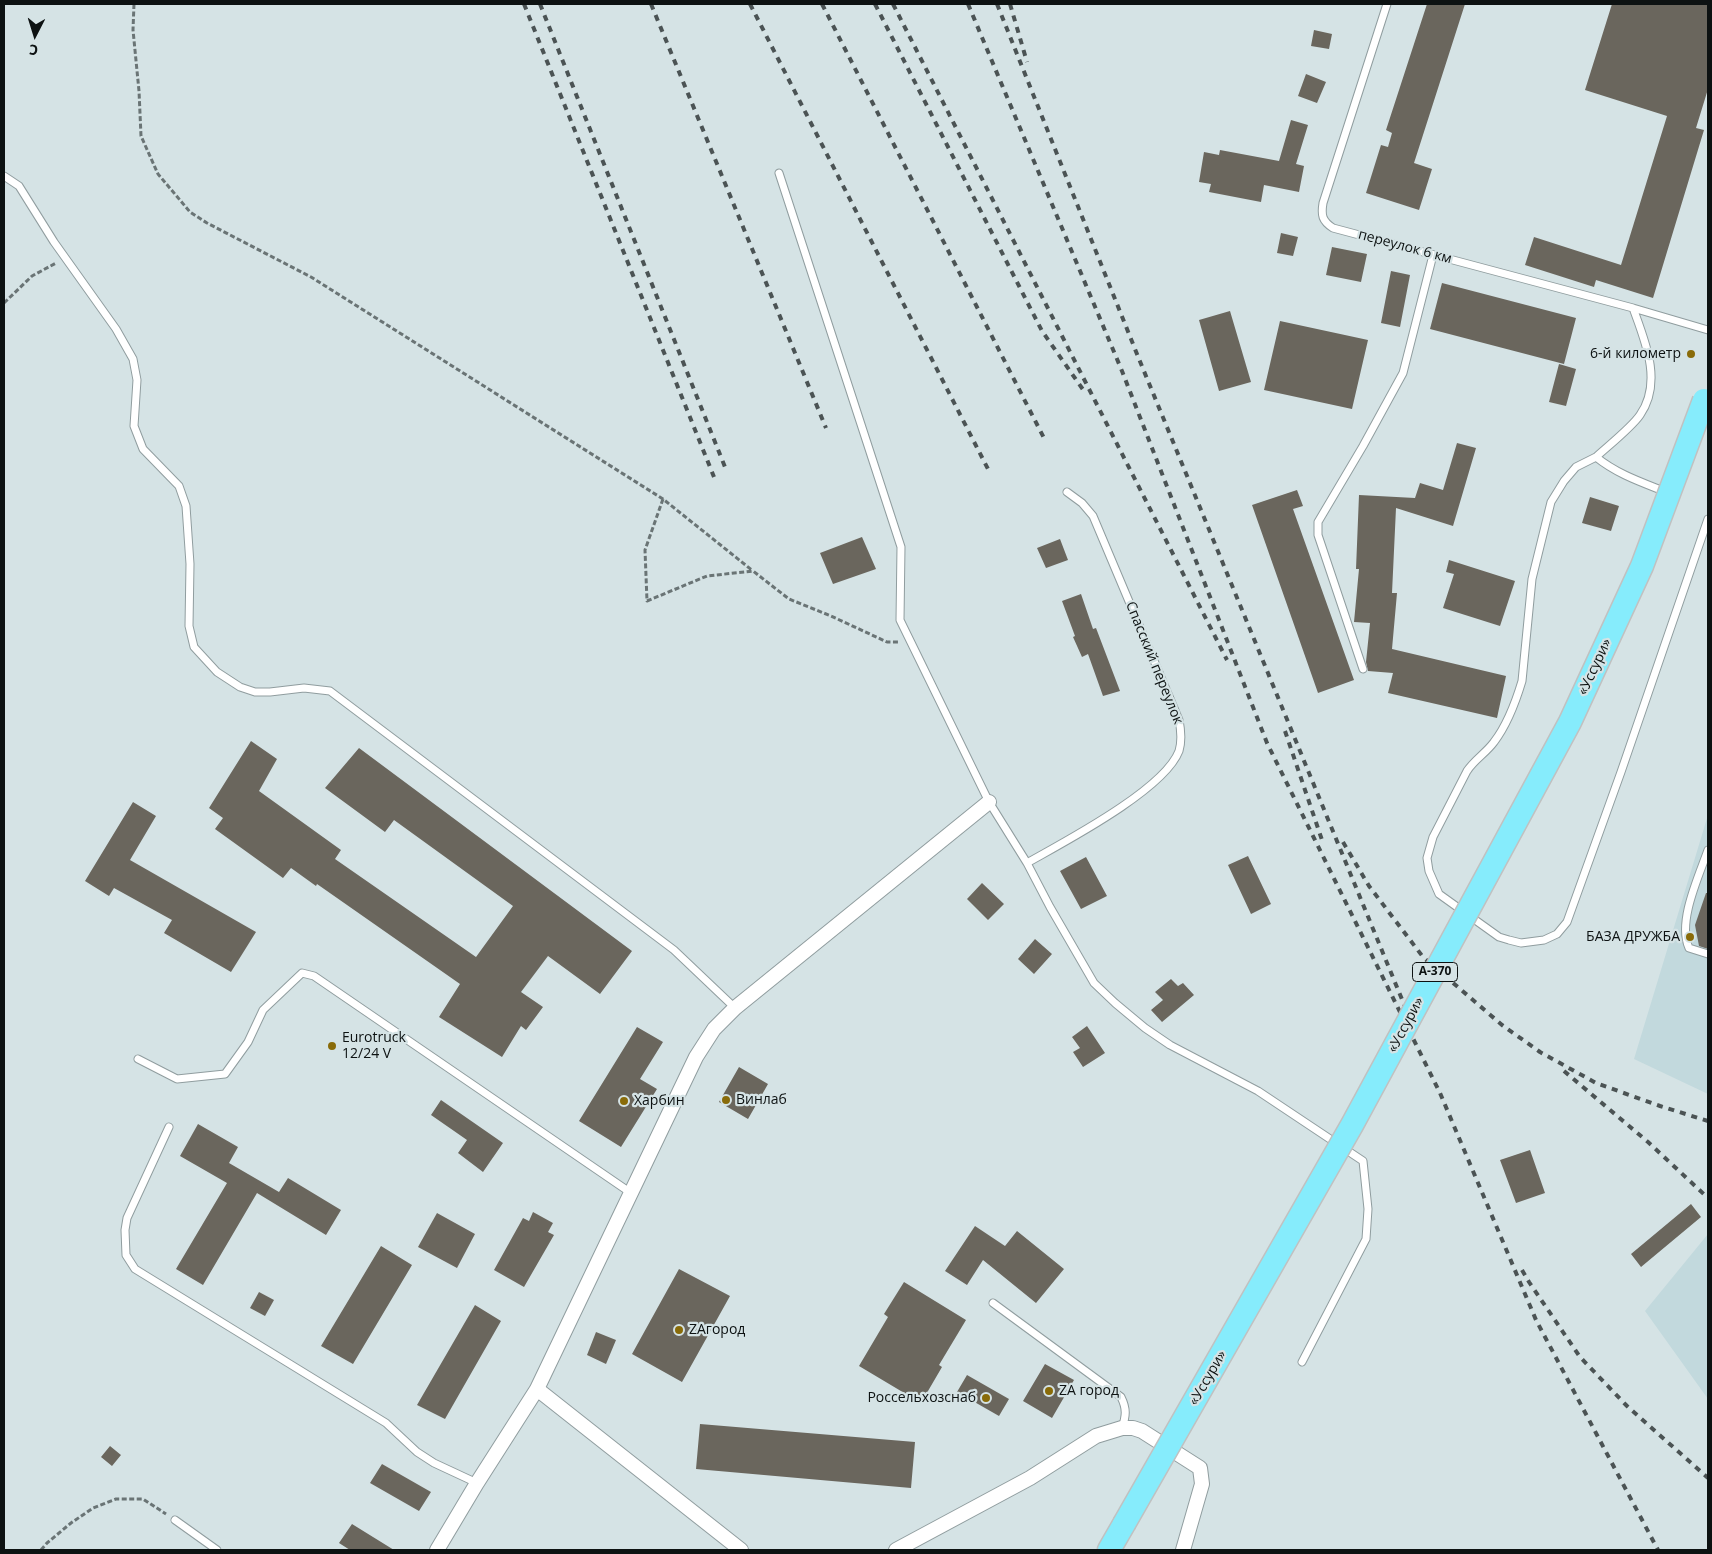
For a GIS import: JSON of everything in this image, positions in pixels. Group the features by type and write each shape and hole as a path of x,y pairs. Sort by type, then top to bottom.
{"highway":[{"name":"«Уссури»","path":"1109,1550 1352,1125 1570,722 1642,566 1706,394"}],"street":[{"path":"437,1550 537,1389 696,1057 714,1029 735,1008 989,802"},
{"path":"537,1389 741,1550"},
{"path":"896,1550 1030,1478 1096,1436 1122,1428 1133,1428 1142,1431 1200,1468 1202,1484 1183,1550"}],"lane":[{"name":"переулок 6 км","path":"1386,4 1323,203 1321,215 1326,224 1333,228 1633,308 1708,330"},
{"path":"779,173 901,546 900,620 989,802 1027,863 1094,983 1145,1028 1170,1045 1258,1091 1364,1161 1368,1209 1366,1239 1302,1362"},
{"path":"4,176 19,186 65,257 116,329 133,359 138,380 134,426 143,449 178,486 186,506 190,564 189,626 194,647 204,660 218,672 240,686 255,692 304,688 330,691 674,950 735,1008"},
{"path":"1363,669 1318,535 1318,522 1363,446 1403,372 1433,255"},
{"path":"1633,308 1648,350 1652,378 1648,400 1640,415 1596,457 1576,468 1564,481 1551,502 1532,579 1522,681 1518,696 1499,735 1466,771 1433,837 1427,858 1429,871 1439,894 1499,937 1521,943 1544,940 1557,934 1567,922 1708,519"},
{"path":"1596,457 1609,468 1633,480 1672,494"},
{"name":"Спасский переулок","path":"1027,863 1121,806 1160,776 1171,764 1179,750 1181,734 1179,720 1093,516 1082,503 1067,492"},
{"path":"1708,850 1687,915 1685,939 1689,948 1708,954"},
{"path":"138,1059 177,1079 225,1074 248,1042 263,1010 302,973 314,976 631,1194"},
{"path":"170,1127 127,1218 125,1230 126,1255 135,1269 386,1423 417,1452 434,1463 477,1483"},
{"path":"993,1304 1121,1397 1126,1406 1126,1417 1122,1428"},
{"path":"175,1520 217,1550"}],"path":[{"path":"134,4 133,30 141,136 158,174 190,212 207,223 311,276 663,499 789,599 887,642 911,642"},
{"path":"4,303 32,276 65,257"},
{"path":"663,499 645,550 647,601 707,576 752,571"},
{"path":"40,1550 71,1522 93,1508 116,1499 143,1499 175,1520"}],"shaded area":[{"name":"БАЗА ДРУЖБА","path":"1708,815 1708,1094 1634,1059"},
{"path":"1708,1234 1708,1399 1645,1311"}],"building":[{"path":"1427,4 1465,4 1414,163 1432,169 1419,210 1366,193 1381,145 1388,147 1392,133 1386,130"},
{"path":"1612,4 1708,4 1708,89 1696,128 1704,130 1653,298 1596,280 1594,287 1525,265 1534,237 1621,265 1667,116 1585,90"},
{"path":"1314,30 1332,34 1329,49 1311,46"},
{"path":"1306,74 1326,82 1317,103 1298,96"},
{"path":"1291,120 1308,125 1296,164 1304,166 1299,192 1264,185 1261,202 1209,192 1211,184 1199,182 1204,152 1219,155 1220,150 1279,161"},
{"path":"1281,233 1298,237 1293,256 1277,253"},
{"path":"1332,247 1367,254 1361,282 1326,275"},
{"path":"1391,271 1410,275 1400,327 1381,323"},
{"path":"1442,283 1576,318 1564,364 1430,329"},
{"path":"1230,311 1251,382 1219,391 1199,320"},
{"path":"1280,321 1368,340 1352,409 1264,390"},
{"path":"1559,364 1576,369 1566,406 1549,402"},
{"path":"1457,443 1476,448 1453,526 1396,508 1392,593 1397,593 1392,649 1506,676 1497,718 1388,693 1393,673 1368,671 1366,662 1370,623 1354,622 1359,569 1356,569 1359,495 1415,498 1420,483 1443,490"},
{"path":"1297,490 1303,506 1293,509 1354,680 1318,693 1252,505"},
{"path":"1590,497 1619,506 1611,531 1582,523"},
{"path":"862,537 876,569 833,584 820,553"},
{"path":"1060,539 1068,560 1046,568 1037,548"},
{"path":"1449,560 1515,581 1500,626 1443,608 1454,574 1446,572"},
{"path":"1081,594 1093,629 1096,628 1120,691 1103,696 1088,654 1082,657 1073,637 1075,636 1062,601"},
{"path":"251,741 277,759 259,791 341,850 335,859 476,957 513,906 394,820 385,832 325,788 359,748 632,951 600,994 548,956 521,992 543,1007 526,1030 521,1026 502,1057 439,1017 460,984 317,884 316,886 291,868 283,878 215,829 223,818 209,808"},
{"path":"133,802 156,816 130,860 256,932 231,972 164,933 172,920 114,888 109,896 85,881"},
{"path":"1248,856 1271,904 1251,914 1228,865"},
{"path":"1086,857 1107,896 1081,909 1060,871"},
{"path":"982,883 1004,904 988,920 967,899"},
{"path":"1706,893 1708,893 1708,949 1699,946 1695,925"},
{"path":"1035,939 1052,954 1034,974 1018,959"},
{"path":"1171,979 1178,986 1183,983 1194,995 1162,1022 1151,1010 1163,1000 1155,992"},
{"path":"1087,1026 1105,1053 1083,1067 1073,1052 1080,1048 1072,1037"},
{"path":"637,1027 663,1042 640,1079 657,1089 621,1147 579,1121"},
{"path":"739,1067 768,1084 748,1119 719,1102"},
{"path":"441,1100 503,1143 483,1172 458,1153 467,1140 431,1115"},
{"path":"198,1124 238,1147 229,1163 279,1192 288,1178 341,1210 326,1235 257,1193 203,1285 176,1269 227,1183 180,1156"},
{"path":"1530,1150 1545,1193 1516,1203 1500,1160"},
{"path":"1691,1204 1701,1217 1641,1267 1631,1254"},
{"path":"533,1212 553,1223 548,1232 554,1235 524,1287 494,1270 523,1218 529,1221"},
{"path":"437,1213 475,1234 457,1268 418,1247"},
{"path":"975,1226 1005,1246 1017,1231 1064,1269 1036,1303 983,1260 967,1285 945,1271"},
{"path":"381,1246 412,1265 353,1364 321,1346"},
{"path":"679,1269 730,1296 682,1382 632,1354"},
{"path":"904,1282 966,1320 939,1365 942,1367 921,1403 859,1366 888,1317 884,1314"},
{"path":"259,1292 274,1300 265,1316 250,1308"},
{"path":"475,1305 501,1321 445,1419 417,1405"},
{"path":"596,1332 616,1340 606,1364 587,1355"},
{"name":"ZA город","path":"1045,1364 1074,1380 1052,1418 1023,1401"},
{"path":"967,1375 1009,1399 999,1416 957,1392"},
{"path":"700,1424 915,1442 911,1488 696,1469"},
{"path":"110,1446 121,1455 112,1466 101,1457"},
{"path":"382,1464 431,1492 419,1511 370,1483"},
{"path":"352,1524 394,1550 350,1550 339,1543"}],"railway":[{"path":"524,4 714,477"},
{"path":"540,4 727,472"},
{"path":"651,4 826,428"},
{"path":"750,4 989,471"},
{"path":"822,4 1046,442"},
{"path":"875,4 1042,331 1084,391"},
{"path":"893,4 1227,660"},
{"path":"968,4 1122,371 1267,743 1440,1093 1536,1320 1658,1550"},
{"path":"997,4 1139,359 1408,1014"},
{"path":"1010,4 1027,62"},
{"path":"1285,731 1322,840"},
{"path":"1343,842 1369,886 1423,957 1502,1025 1540,1052 1596,1083 1708,1121"},
{"path":"1564,1071 1648,1142 1708,1198"},
{"path":"1522,1270 1580,1357 1627,1406 1708,1478"}],"place":[{"name":"6-й километр","path":"1691,354"},
{"name":"БАЗА ДРУЖБА","path":"1690,937"},
{"name":"Eurotruck 12/24 V","path":"332,1046"},
{"name":"Винлаб","path":"726,1100"},
{"name":"Харбин","path":"624,1101"},
{"name":"ZAгород","path":"679,1330"},
{"name":"ZA город","path":"1049,1391"},
{"name":"Россельхозснаб","path":"986,1398"}]}
